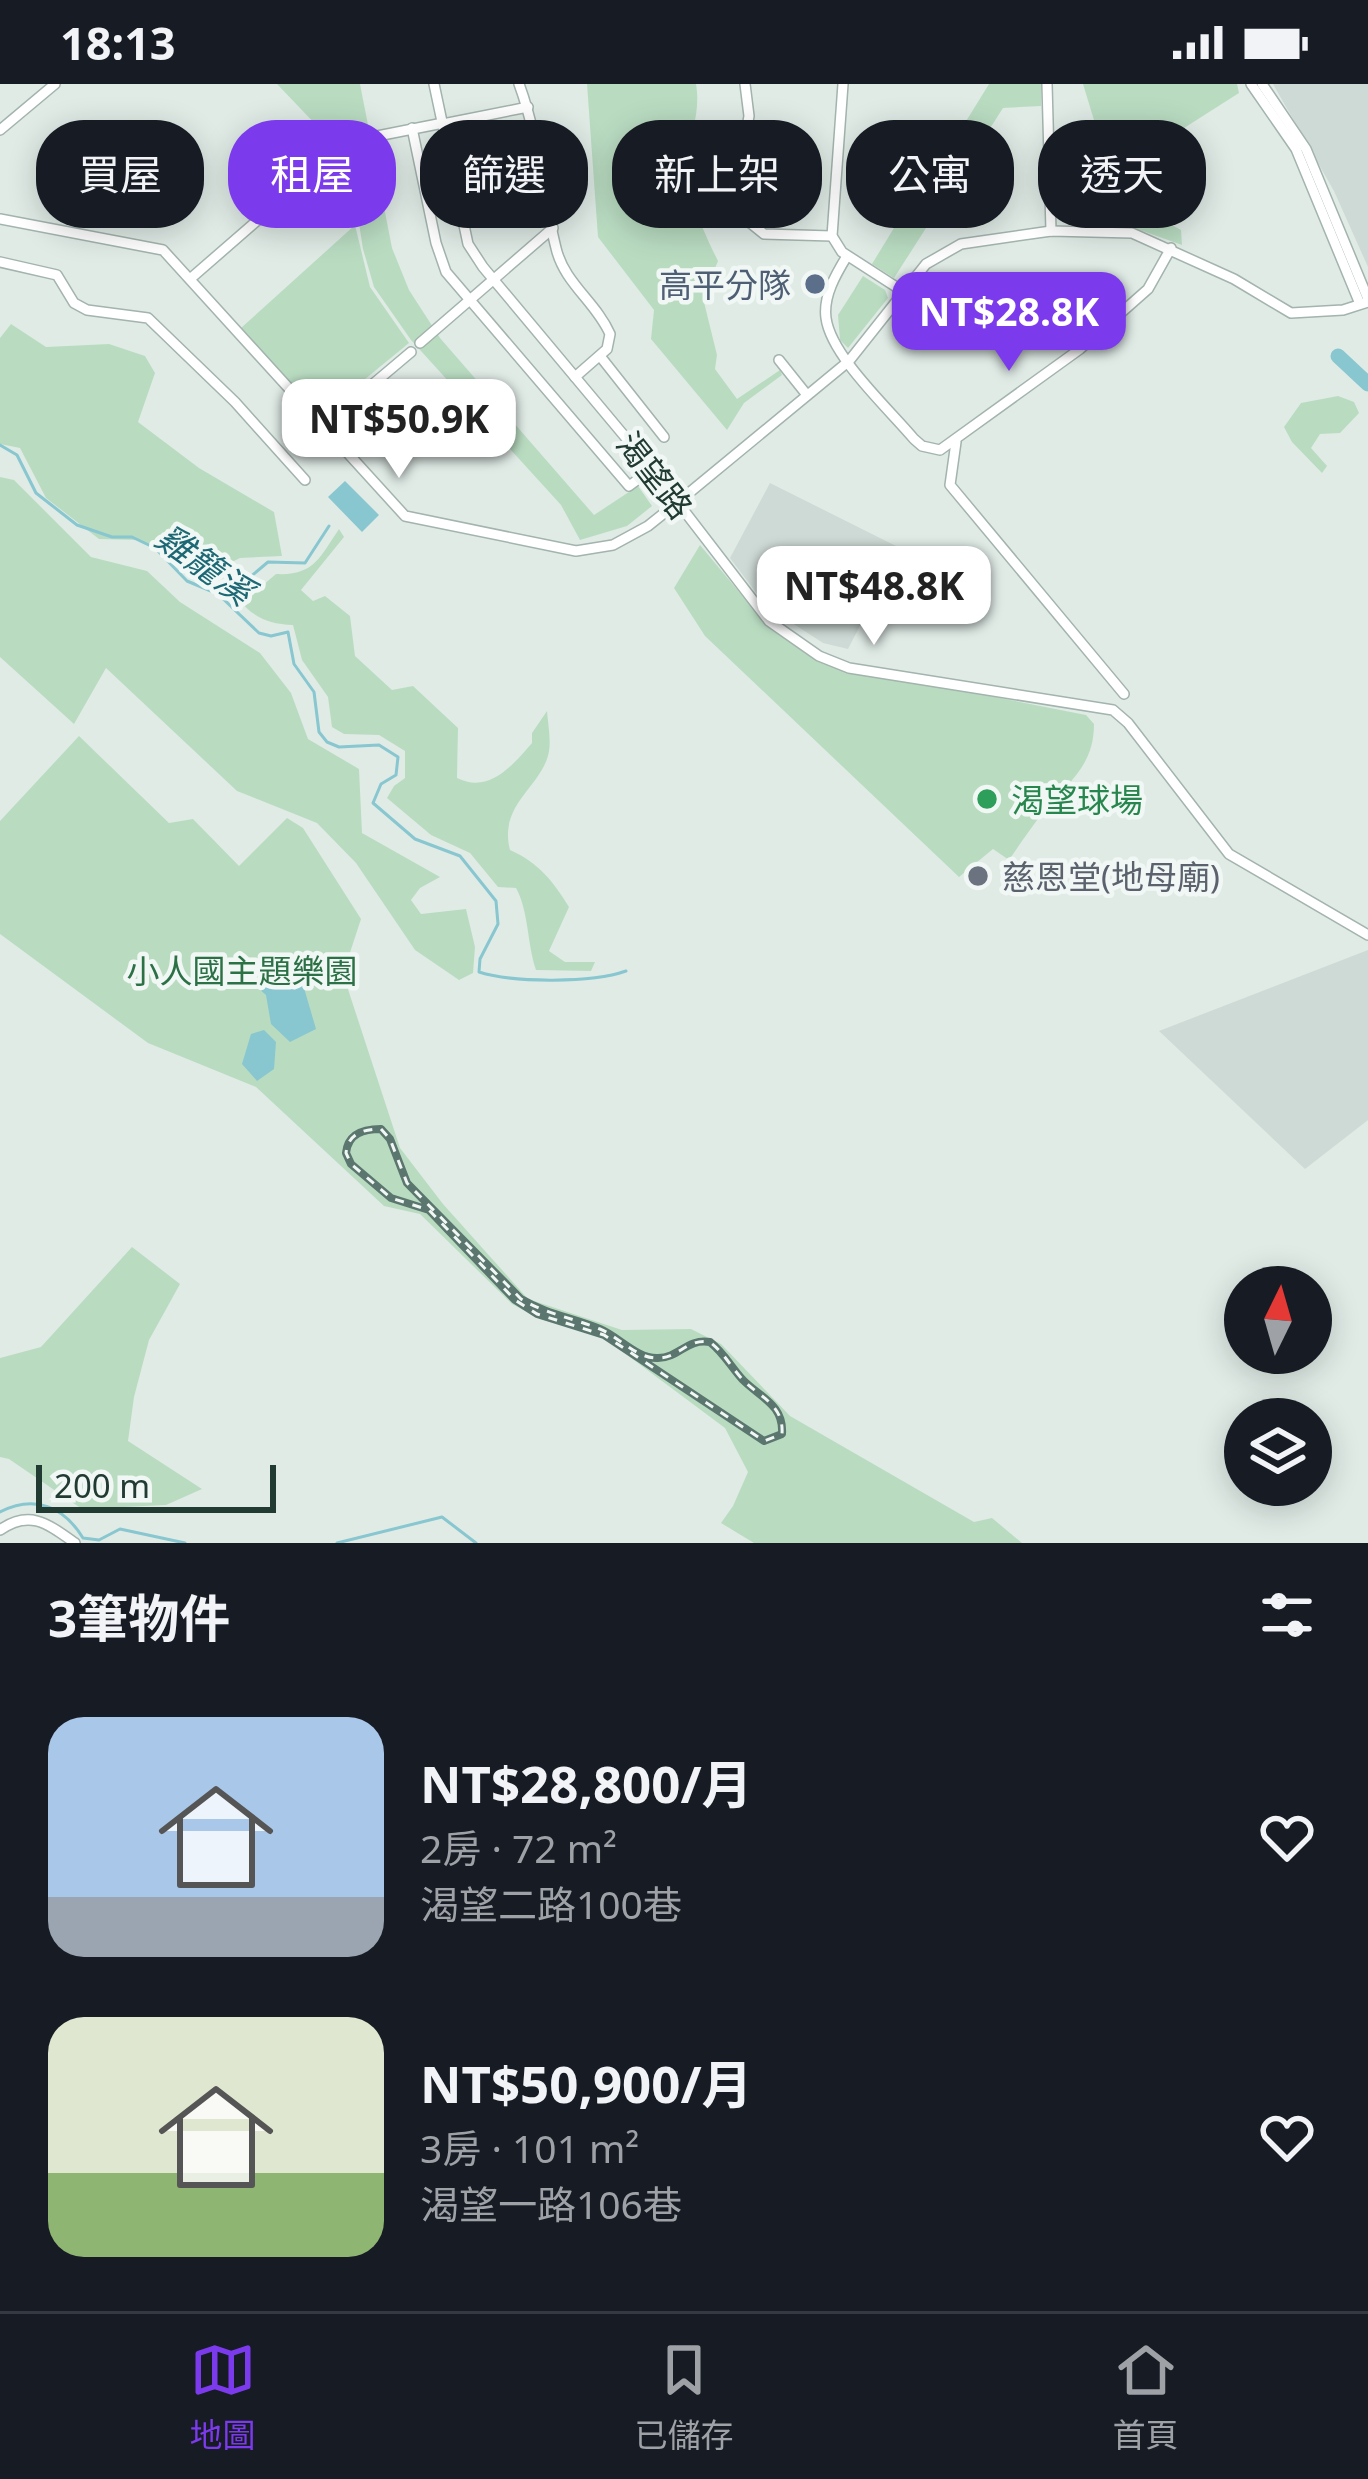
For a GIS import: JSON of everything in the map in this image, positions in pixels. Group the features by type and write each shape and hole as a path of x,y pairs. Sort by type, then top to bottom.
{"street":[{"path":"0,130 55,84"},
{"name":"渴望路","path":"434,84 442,120"},
{"path":"519,84 531,120"},
{"path":"745,84 749,116 736,188 743,217 764,234 832,236"},
{"path":"843,84 832,236 847,256 904,292"},
{"path":"1047,84 1051,231"},
{"path":"1251,84 1295,149 1365,302"},
{"path":"1262,84 1306,149 1365,302"},
{"path":"463,120 528,107"},
{"path":"396,131 420,127"},
{"path":"412,128 446,272 629,486 652,469"},
{"path":"0,219 161,245 405,516 458,522 576,550 600,549 648,526 848,361 926,264 961,244 1051,231 1132,233 1171,248 1291,313 1343,310 1365,302"},
{"path":"190,279 247,228"},
{"name":"渴望路","path":"465,228 468,244 494,280 652,469 750,599 788,636 849,668 1113,710 1229,854 1368,935"},
{"path":"420,344 553,228 566,275 610,334 607,349 574,377"},
{"path":"847,256 832,281 824,313 833,342 922,446 940,450 1079,349 1148,290 1171,248"},
{"path":"0,262 57,275 74,303 87,310 148,318 236,401 305,480"},
{"path":"322,427 411,352"},
{"path":"600,356 664,437"},
{"path":"779,360 807,395"},
{"path":"956,442 950,484 1124,694"},
{"path":"0,1531 13,1521 34,1519 75,1543"}],"shaded area":[{"path":"1273,84 1368,84 1368,267 1334,191"},
{"path":"770,483 900,548 848,649 823,643 766,606 730,558"},
{"path":"1368,950 1368,1120 1305,1169 1159,1031"}],"green space":[{"path":"277,84 360,84 367,120 311,120"},
{"path":"587,84 696,84 694,120 612,120 612,228 704,228 718,261 703,298 717,355 715,369 737,399 780,370 782,375 744,403 727,430 651,339 654,310 598,237"},
{"path":"989,84 1041,84 1041,106 1003,108 995,120 967,120"},
{"path":"1083,84 1237,84 1239,93 1197,120 1094,120"},
{"path":"356,228 370,287 409,343 320,416 241,328"},
{"path":"360,228 388,228 409,290 440,338 594,515 638,486 652,506 627,526 580,540 561,505 411,340 374,287"},
{"path":"894,228 926,228 894,278 872,264"},
{"path":"1134,228 1177,228 1182,245"},
{"path":"863,276 885,290 888,298 848,348 840,340 838,315"},
{"path":"11,324 46,347 109,344 145,356 155,373 138,422 199,468 274,512 282,556 240,558 195,580 141,540 99,539 46,498 20,448 0,444 0,338"},
{"path":"1338,396 1354,402 1359,413 1340,433 1320,434 1311,448 1327,466 1322,473 1284,427 1301,403"},
{"path":"0,477 14,480 91,557 147,571 180,602 260,653 291,693 308,739 359,769 362,833 440,877 420,888 411,900 421,914 466,909 475,947 473,973 459,980 415,950 356,863 317,823 237,791 106,668 74,724 0,657"},
{"path":"339,529 344,537 301,590 313,601 325,596 350,616 355,656 392,690 413,686 458,728 457,778 479,783 499,775 532,743 532,733 547,711 549,751 510,820 510,850 544,874 569,907 549,951 565,962 595,962 591,971 536,970 516,888 498,887 470,853 431,835 387,798 405,778 405,751 379,735 344,734 332,727 328,697 302,660 293,625 260,618 235,595 263,585 276,574 308,568"},
{"path":"700,545 765,623 823,663 1086,715 1094,724 1084,763 1009,860 993,849 959,877 705,636 674,588"},
{"name":"小人國主題樂園","path":"79,736 169,823 193,819 239,866 287,818 303,828 361,919 343,974 400,1148 528,1299 622,1330 691,1329 721,1344 790,1416 974,1522 992,1518 1022,1543 754,1543 721,1523 748,1472 725,1428 603,1337 540,1319 512,1304 420,1214 384,1206 256,1087 148,1043 0,934 0,821"},
{"path":"132,1247 180,1284 149,1340 128,1441 202,1489 166,1505 82,1509 0,1457 0,1358 41,1347"}],"water":[{"path":"345,481 379,515 362,532 328,497"},
{"path":"281,966 299,971 316,1029 290,1042 271,1024 266,995 258,988 264,976"},
{"path":"264,1030 276,1042 274,1069 257,1081 242,1064 251,1034"}],"waterway":[{"path":"1338,356 1368,384"},
{"name":"雞籠溪","path":"0,445 17,455 36,493 77,525 112,537 132,537 155,548 187,581 218,594 259,633 288,632 294,664 314,692 319,732 327,742 339,747 379,745 398,757 396,775 381,784 373,803 415,839 460,856 496,901 498,924 480,959 479,972 553,980 626,971"},
{"path":"218,594 268,562 305,563 329,526"},
{"path":"0,1512 37,1504 58,1511 83,1538 99,1540 120,1529 185,1543"},
{"path":"337,1543 442,1517 476,1543"}],"railway":[{"path":"381,1129 390,1139 407,1183 521,1299 600,1329 650,1357 665,1357 695,1343 710,1342 775,1409 782,1434 764,1441 604,1335 537,1314 515,1300 429,1210 391,1198 351,1164 346,1153 353,1137 381,1129"}],"place":[{"name":"高平分隊","path":"815,284"},
{"name":"渴望球場","path":"987,799"},
{"name":"慈恩堂(地母廟)","path":"978,876"}]}
